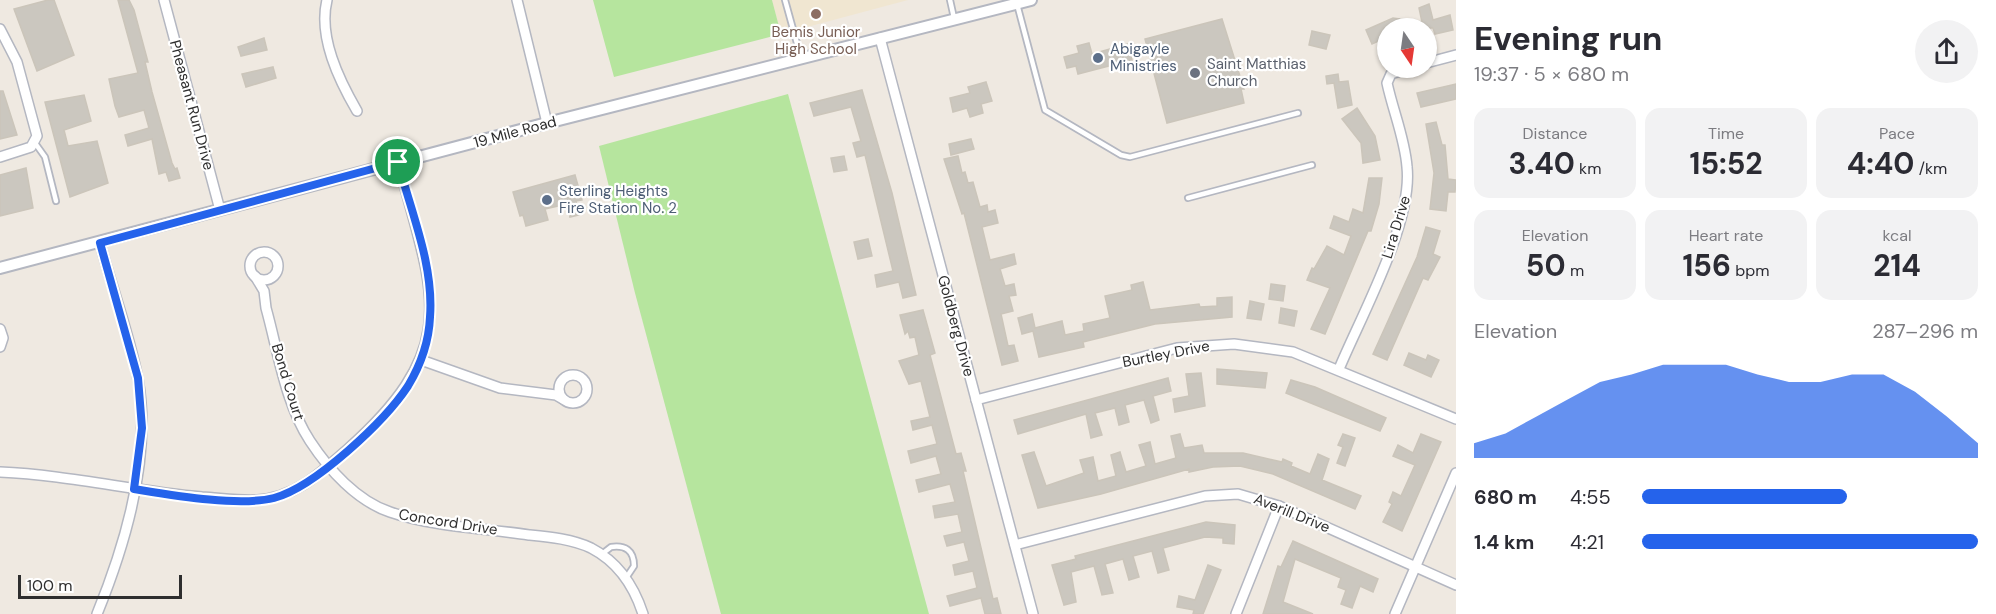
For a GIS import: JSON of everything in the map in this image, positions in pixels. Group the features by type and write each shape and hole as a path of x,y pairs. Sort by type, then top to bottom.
{"street":[{"name":"Pheasant Run Drive","path":"164,0 220,210"},
{"path":"327,0 326,23 329,44 345,90 357,111"},
{"path":"517,0 547,123"},
{"name":"19 Mile Road","path":"0,268 547,123 1031,0"},
{"path":"0,29 17,62 36,130 35,143 25,150 0,157"},
{"name":"Goldberg Drive","path":"880,38 1033,614"},
{"path":"1437,60 1456,55"},
{"name":"Lira Drive","path":"1339,369 1396,237 1407,199 1407,165 1388,78"},
{"path":"0,472 58,476 134,489 238,500 264,499 287,494 330,466 391,408 407,387 421,360 429,329 429,284 398,162"},
{"path":"97,614 116,566 134,489 142,428 138,378 100,243"},
{"path":"264,291 277,270 277,261 271,255 263,252 251,260 250,269 255,276 259,279 272,277"},
{"name":"Bond Court","path":"255,276 264,291 266,308 294,406 311,442 330,466"},
{"path":"0,329 3,338 0,347"},
{"name":"Burtley Drive","path":"976,400 1144,356 1206,344 1234,344 1293,352 1456,419"},
{"path":"421,360 500,388 548,394 571,403 580,401 585,394 586,386 581,378 572,375 548,394"},
{"path":"561,382 559,392 563,399"},
{"name":"Concord Drive","path":"330,466 353,491 389,512 413,518 576,543 601,554"},
{"path":"1395,614 1456,473"},
{"name":"Averill Drive","path":"1015,545 1205,496 1238,494 1279,506 1456,585"},
{"path":"1236,614 1279,506"},
{"path":"601,554 626,578 643,614"}],"lane":[{"path":"785,0 801,58"},
{"path":"950,0 954,19"},
{"path":"1017,4 1046,110 1121,155 1130,157 1298,113"},
{"path":"35,143 45,157 56,201"},
{"path":"1188,198 1312,165"},
{"path":"601,554 610,547 628,549 632,553 634,566 626,578"}],"shaded area":[{"name":"Bemis Junior High School","path":"772,0 908,0 781,34"}],"green space":[{"path":"593,0 772,0 781,34 614,77"},
{"path":"788,94 929,614 721,614 635,293 599,146"}],"building":[{"path":"54,0 74,55 37,71 14,9"},
{"path":"118,0 129,0 134,10 148,62 145,62 152,92 172,163 175,169 177,168 180,178 169,181 166,172 159,174 152,139 128,146 125,135 149,128 144,110 119,117 115,106 109,79 138,73"},
{"path":"1429,4 1432,18 1421,18 1419,8"},
{"path":"1450,15 1453,30 1437,34 1437,19"},
{"name":"Saint Matthias Church","path":"1222,19 1244,89 1241,89 1244,103 1167,123 1145,39"},
{"path":"1377,25 1377,42 1372,44 1366,30"},
{"path":"1312,31 1330,35 1326,49 1309,45"},
{"path":"264,38 267,50 241,56 238,47"},
{"name":"Abigayle Ministries","path":"1089,43 1092,54 1128,44 1132,60 1078,74 1076,66 1067,68 1064,57 1079,53 1077,46"},
{"path":"273,67 276,78 246,87 242,74"},
{"path":"1338,74 1339,82 1348,81 1352,105 1338,108 1334,83 1327,84 1326,76"},
{"path":"986,82 992,101 981,104 983,113 970,117 967,108 953,112 950,98 970,93 968,87"},
{"path":"1456,84 1456,99 1421,107 1417,93"},
{"path":"862,90 892,193 916,295 903,298 899,282 877,287 875,275 893,271 865,155 857,157 853,143 861,141 851,107 814,116 810,103"},
{"path":"0,91 3,91 17,135 0,139"},
{"path":"84,95 91,121 64,130 68,146 97,141 108,183 70,197 45,102"},
{"path":"1357,108 1375,136 1380,160 1363,163 1361,143 1342,119"},
{"path":"1436,122 1442,145 1445,145 1448,179 1456,180 1455,192 1448,192 1446,211 1430,209 1434,173 1426,124"},
{"path":"971,139 974,149 951,155 949,144"},
{"path":"844,156 847,170 834,172 831,158"},
{"path":"958,156 962,173 965,172 968,183 973,182 980,207 987,205 988,212 995,210 998,223 982,227 990,260 1014,254 1016,264 1000,269 1005,286 1014,284 1016,295 1009,296 1013,311 1001,314 1008,346 1014,345 1018,361 1002,365 964,213 962,214 944,159"},
{"path":"26,168 33,208 0,216 0,175"},
{"name":"Sterling Heights Fire Station No. 2","path":"575,175 582,200 576,201 579,215 570,217 567,204 545,209 548,220 526,226 523,215 520,216 513,192"},
{"path":"1369,178 1382,178 1379,204 1371,231 1368,231 1325,334 1311,329 1330,288 1307,280 1327,246 1344,255 1351,236 1330,228 1334,216 1349,222 1353,209 1363,213"},
{"path":"1426,227 1440,231 1433,254 1440,257 1428,280 1423,278 1387,360 1373,354 1417,257"},
{"path":"868,239 872,256 858,259 854,242"},
{"path":"1143,282 1150,310 1199,304 1200,307 1217,306 1217,298 1232,297 1232,317 1155,324 1083,342 1084,347 1039,357 1033,331 1022,334 1018,318 1032,314 1035,328 1062,321 1065,335 1084,331 1083,324 1110,318 1105,296 1132,290 1131,285"},
{"path":"1271,284 1285,286 1283,301 1269,299"},
{"path":"1250,301 1264,304 1261,320 1247,318"},
{"path":"1281,308 1297,311 1294,326 1279,323"},
{"path":"923,310 935,353 930,355 956,454 961,453 966,471 963,471 993,599 997,598 1001,614 985,614 981,598 950,606 947,596 977,588 973,571 955,575 953,565 969,561 964,542 947,546 944,536 962,532 958,514 935,518 933,506 955,502 950,484 919,492 916,480 941,474 936,456 911,463 908,451 937,444 932,425 913,430 911,421 930,417 921,381 909,384 899,361 919,355 915,337 910,338 908,331 905,334 900,315"},
{"path":"1409,353 1426,360 1428,355 1439,360 1431,377 1404,365"},
{"path":"1217,369 1267,373 1265,388 1217,384"},
{"path":"1201,373 1205,406 1175,412 1173,399 1189,396 1186,374"},
{"path":"1168,378 1171,391 1153,396 1159,420 1151,423 1144,400 1125,405 1129,422 1119,425 1115,408 1095,413 1102,435 1091,438 1086,414 1018,434 1014,420"},
{"path":"1291,380 1315,387 1386,418 1380,431 1286,393"},
{"path":"1180,434 1184,448 1202,445 1204,453 1243,453 1282,462 1283,459 1292,463 1291,466 1310,474 1318,454 1329,459 1322,480 1361,496 1355,509 1273,474 1240,466 1213,467 1189,472 1189,469 1101,494 1038,508 1022,455 1034,452 1046,486 1084,473 1080,460 1093,457 1098,481 1116,476 1111,455 1120,452 1126,472 1146,466 1139,445 1150,442 1155,464 1176,458 1171,436"},
{"path":"1343,434 1355,438 1345,466 1337,463 1343,447 1338,445"},
{"path":"1421,434 1441,442 1402,531 1383,522 1392,504 1389,502 1393,492 1401,496 1415,465 1393,456 1398,445 1413,453"},
{"path":"1206,522 1235,525 1234,544 1223,543 1223,538 1205,537 1163,548 1169,570 1158,573 1152,551 1133,556 1139,577 1129,580 1123,559 1105,564 1113,593 1102,595 1094,566 1071,572 1076,602 1064,605 1052,565 1076,559 1075,556"},
{"path":"1293,541 1378,579 1373,592 1360,586 1352,608 1341,604 1346,590 1338,587 1341,578 1295,559 1283,602 1313,614 1263,614 1278,566 1281,567"},
{"path":"1208,565 1221,570 1203,614 1193,614 1194,610 1177,607 1179,596 1195,600"}],"place":[{"name":"Bemis Junior High School","path":"816,14"},
{"name":"Abigayle Ministries","path":"1098,58"},
{"name":"Saint Matthias Church","path":"1195,73"},
{"name":"Sterling Heights Fire Station No. 2","path":"547,200"}],"route":[{"path":"398,162 426,267 430,317 429,329 416,372 391,408 320,474 287,494 256,500 238,500 134,489 142,428 138,378 100,243 398,162"}]}
